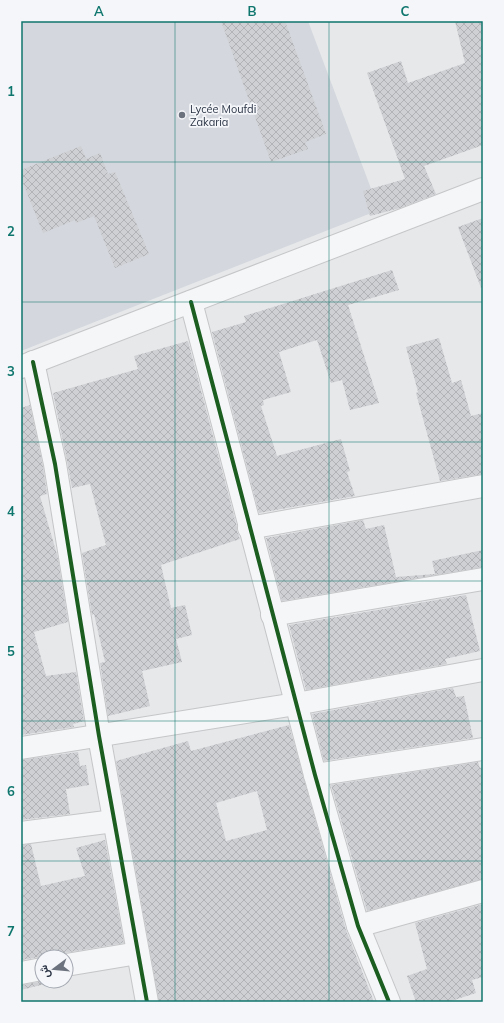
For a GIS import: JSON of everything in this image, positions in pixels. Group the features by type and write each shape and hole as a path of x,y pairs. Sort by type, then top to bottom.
{"street":[{"path":"147,1002 99,736 55,464 27,364 483,189"},
{"path":"191,302 272,616 315,774 358,926 389,1002"},
{"path":"249,528 483,486"},
{"path":"272,616 483,579"},
{"path":"21,748 296,704 483,670"},
{"path":"315,774 483,749"},
{"path":"21,834 114,820"},
{"path":"358,926 483,891"},
{"path":"74,964 138,953"},
{"path":"21,973 34,971"}],"shaded area":[{"name":"Lycée Moufdi Zakaria","path":"21,21 308,21 379,210 21,351"}],"building":[{"path":"221,21 285,21 326,134 305,142 308,149 271,162"},
{"path":"455,21 483,21 483,145 424,166 436,194 400,208 370,216 363,191 405,179 367,73 401,61 408,83 465,63"},
{"path":"81,146 86,159 100,153 108,174 115,172 149,254 115,268 94,216 76,223 75,220 43,233 21,178 21,170"},
{"path":"483,218 483,288 481,288 458,227"},
{"path":"392,270 399,290 348,305 379,403 350,410 342,380 331,383 317,340 279,352 291,392 263,400 264,405 261,406 277,456 341,439 350,471 347,472 355,496 259,513 212,332 246,322 244,316"},
{"path":"439,338 452,383 461,380 471,416 483,413 483,474 440,481 416,393 418,392 406,347"},
{"path":"188,341 240,539 161,565 171,608 185,605 192,635 176,639 182,662 142,671 150,706 108,716 100,663 105,662 94,614 92,615 82,553 106,545 90,484 72,488 53,393 138,369 134,356"},
{"path":"30,405 43,466 47,494 40,496 58,558 68,622 34,632 46,676 76,672 84,721 73,724 74,727 21,735 21,408"},
{"path":"363,520 366,529 384,525 396,577 435,574 432,561 483,550 483,567 282,601 266,538"},
{"path":"466,595 480,651 445,659 447,664 306,690 289,625"},
{"path":"453,688 456,697 464,696 473,738 324,761 312,714"},
{"path":"289,725 346,930 374,1002 159,1002 116,761 188,741 191,751","holes":["257,791 267,830 226,841 216,803"]},
{"path":"78,752 80,766 86,765 89,785 66,789 70,814 21,820 21,760"},
{"path":"478,762 480,768 483,767 483,879 367,911 331,785"},
{"path":"105,840 124,943 74,951 74,949 34,949 34,958 21,960 21,845 31,844 41,886 85,876 76,848"},
{"path":"483,904 483,977 472,980 476,993 448,1002 416,1002 407,976 427,969 415,923"},
{"path":"34,983 34,987 21,990 21,985"}],"cycle path":[{"path":"191,302 315,775 358,926 389,1002"},
{"path":"33,362 55,464 99,736 147,1002"}],"place":[{"name":"Lycée Moufdi Zakaria","path":"182,115"}]}
